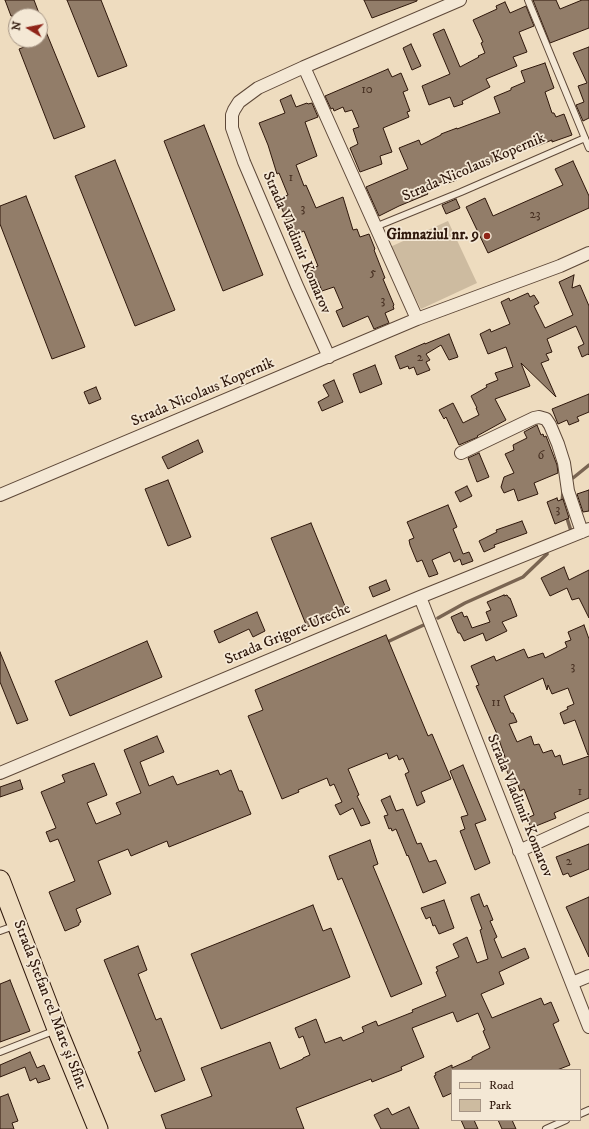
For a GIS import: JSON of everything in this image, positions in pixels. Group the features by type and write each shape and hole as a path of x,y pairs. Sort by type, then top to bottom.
{"main road":[{"name":"Strada Ștefan cel Mare și Sfînt","path":"0,880 57,1029 98,1129"}],"street":[{"name":"Strada Vladimir Komarov","path":"329,357 244,162 232,128 234,110 239,102 258,88 460,0"},
{"path":"304,67 417,319"},
{"name":"Strada Nicolaus Kopernik","path":"0,496 417,319 560,266 589,253"},
{"path":"461,453 534,418 539,417 546,419 558,444 564,463 568,491 585,530"},
{"name":"Strada Grigore Ureche","path":"0,773 420,597 585,530"},
{"name":"Strada Vladimir Komarov","path":"420,597 589,1027"},
{"path":"520,851 589,819"},
{"path":"572,983 589,976"}],"lane":[{"path":"528,0 589,148"},
{"name":"Strada Nicolaus Kopernik","path":"376,227 585,138"},
{"path":"0,931 18,924"},
{"path":"0,1052 57,1029"},
{"path":"546,1129 564,1121"}],"green space":[{"path":"448,221 477,283 421,309 390,247"}],"building":[{"path":"5,0 34,0 37,8 8,8"},
{"path":"67,0 101,0 127,66 98,77"},
{"path":"364,0 417,0 417,1 372,18"},
{"path":"533,0 556,0 560,9 582,0 589,0 589,28 550,43"},
{"path":"505,2 510,13 526,6 534,26 519,32 527,52 513,57 517,66 486,79 490,87 462,101 463,104 454,107 450,97 429,105 422,86 450,74 433,34 444,29 460,67 485,53 481,43 483,42 473,20 497,9 496,6"},
{"path":"48,37 85,127 54,139 19,49 48,48"},
{"path":"411,44 421,66 412,70 403,48"},
{"path":"589,47 589,118 583,121 576,105 584,102 578,86 587,83 573,53"},
{"path":"545,63 554,88 545,92 552,113 554,113 556,117 564,114 572,135 552,142 552,140 532,148 531,146 456,177 457,180 448,183 446,180 429,187 430,190 426,191 428,194 379,216 366,187 408,169 399,148 419,140 421,145 441,134 500,113 494,97 525,82 521,71"},
{"path":"388,69 392,77 401,73 408,90 403,92 410,111 407,112 409,117 383,128 392,152 380,156 382,164 360,172 350,148 358,144 353,129 359,127 352,110 345,112 343,107 334,111 333,108 331,109 325,96"},
{"path":"291,95 296,107 307,103 312,103 318,117 305,122 317,156 296,165 304,186 306,185 316,208 343,197 353,230 357,229 360,237 369,234 375,249 374,250 385,278 383,279 394,305 394,309 385,313 389,323 374,329 368,316 343,327 336,311 343,308 334,287 322,291 318,281 315,282 310,271 314,270 313,268 318,266 304,231 293,236 278,199 288,195 279,173 277,174 259,123 285,113 280,100"},
{"path":"204,125 263,275 223,291 164,141"},
{"path":"115,160 175,310 135,326 75,176"},
{"path":"573,161 589,196 589,208 488,253 466,207 485,198 493,216 563,185 555,169"},
{"path":"26,196 85,347 52,359 0,224 0,206"},
{"path":"456,199 460,208 446,214 442,205"},
{"path":"574,275 572,288 580,285 589,306 589,355 588,354 582,357 578,347 584,344 576,326 547,339 552,352 546,354 549,360 541,363 556,397 521,363 530,386 495,399 506,420 477,436 478,437 459,445 446,417 444,419 439,410 453,403 463,423 479,415 471,396 487,387 486,385 498,380 495,373 513,367 506,347 488,354 480,334 490,329 491,332 510,324 501,302 509,298 510,301 528,293 530,297 534,295 539,303 534,306 545,328 573,315 559,282"},
{"path":"449,334 458,357 449,360 441,345 426,354 430,360 426,362 430,370 417,375 414,367 409,369 408,366 400,369 395,356"},
{"path":"375,365 382,384 360,393 353,374"},
{"path":"334,380 343,402 322,411 318,402 329,396 323,385"},
{"path":"96,387 101,399 89,404 84,392"},
{"path":"589,394 589,412 577,417 579,421 569,425 567,420 558,424 552,409"},
{"path":"537,425 541,435 543,434 544,437 546,436 557,465 558,473 534,483 538,494 518,501 514,489 504,493 501,487 504,477 514,473 505,454 514,450 513,445 527,438 524,432"},
{"path":"198,440 203,452 168,469 162,457"},
{"path":"479,453 489,477 477,482 468,458"},
{"path":"168,480 191,537 168,546 145,489"},
{"path":"467,486 472,496 460,502 455,492"},
{"path":"589,490 589,511 583,512 577,494"},
{"path":"557,498 558,501 563,499 569,518 555,524 547,502"},
{"path":"448,505 457,527 453,529 463,554 469,552 473,561 462,565 460,559 454,562 450,552 432,560 438,574 429,577 422,560 417,562 410,545 409,540 414,538 407,522"},
{"path":"522,521 527,533 494,545 495,547 484,552 479,541 497,532 496,530"},
{"path":"311,523 347,611 307,627 271,538"},
{"path":"564,567 569,580 589,570 589,618 579,598 572,600 567,588 550,596 541,578"},
{"path":"386,580 390,590 373,597 369,587"},
{"path":"507,595 510,598 517,616 502,622 507,631 486,641 483,633 464,641 460,633 458,633 451,617 462,612 464,617 467,616 472,628 490,622 486,612 491,610 487,602"},
{"path":"257,612 265,631 253,637 249,629 219,643 214,631"},
{"path":"584,625 589,639 589,755 575,720 564,724 560,713 568,709 567,707 574,704 568,688 552,694 548,685 547,690 543,678 504,696 511,713 513,713 517,722 509,724 517,742 531,736 534,745 539,744 543,753 552,750 555,757 560,755 563,765 589,756 589,798 554,813 556,818 531,828 527,818 534,815 524,789 520,791 517,782 512,784 502,758 505,757 497,734 476,686 479,685 471,666 494,656 496,661 524,649 528,658 543,653 545,658 567,647 565,642 571,640 568,632"},
{"path":"386,635 428,736 432,734 451,779 421,792 425,802 417,806 405,774 409,772 403,758 399,760 397,755 389,759 387,753 348,769 359,795 357,796 370,823 361,826 353,808 340,815 335,805 342,802 334,784 330,786 327,778 298,790 299,792 282,799 248,716 263,710 255,690"},
{"path":"147,641 162,677 70,716 55,681"},
{"path":"0,652 28,720 17,724 0,682"},
{"path":"157,736 164,752 140,762 149,786 173,776 177,785 218,770 220,775 231,770 239,791 242,791 251,814 169,847 167,841 131,856 128,849 98,861 111,894 76,909 81,922 79,925 65,931 49,892 75,881 58,839 50,842 46,832 56,828 41,792 65,782 62,775 94,763 107,795 87,803 96,824 121,814 116,803 141,793 124,750"},
{"path":"463,765 486,820 475,824 490,863 475,870 460,831 465,829 461,817 468,815 450,771"},
{"path":"20,780 23,789 0,797 0,787"},
{"path":"390,796 396,811 403,809 417,844 421,843 429,862 436,860 446,883 423,893 396,829 392,831 391,828 389,829 384,816 388,815 381,800"},
{"path":"370,840 378,864 373,866 422,984 391,997 342,878 338,880 329,856"},
{"path":"589,844 589,869 570,877 568,873 563,875 556,857"},
{"path":"479,894 484,907 487,905 493,920 490,921 497,937 494,939 502,958 525,948 529,958 499,972 504,984 481,994 492,1018 541,998 544,1005 551,1002 559,1021 553,1024 570,1065 560,1069 451,1069 451,1093 443,1097 434,1076 436,1075 435,1073 452,1065 452,1068 472,1059 472,1057 490,1048 478,1013 457,1022 453,1012 412,1028 424,1057 401,1067 402,1070 372,1082 371,1079 296,1108 304,1129 166,1129 161,1115 212,1096 201,1068 270,1042 280,1069 310,1055 303,1036 299,1038 295,1028 316,1019 325,1043 341,1037 343,1041 364,1032 362,1027 376,1021 378,1026 413,1012 412,1010 446,996 436,972 438,971 436,967 459,957 453,944 467,937 477,963 488,959 480,930 482,929 471,897"},
{"path":"589,897 589,957 566,907"},
{"path":"444,900 454,928 439,934 435,925 433,926 430,917 426,919 421,908"},
{"path":"313,905 323,931 331,928 350,977 221,1029 191,954"},
{"path":"138,946 147,970 138,974 156,1020 161,1018 185,1080 155,1092 138,1052 141,1051 104,960"},
{"path":"10,980 30,1031 0,1042 0,984"},
{"path":"30,1052 37,1068 44,1065 50,1079 38,1083 36,1078 30,1081 25,1067 0,1077 0,1065"},
{"path":"8,1094 18,1121 12,1123 14,1129 0,1129 0,1097"},
{"path":"409,1107 419,1129 381,1129 374,1115 388,1108 392,1115"},
{"path":"461,1121 474,1121 478,1129 465,1129"},
{"path":"498,1121 512,1121 516,1129 502,1129"}],"waterway":[{"path":"573,478 589,465"},
{"path":"562,503 563,492"},
{"path":"566,515 571,531"},
{"path":"438,618 465,603 523,577 547,554"},
{"path":"385,643 428,623"}],"place":[{"name":"Gimnaziul nr. 9","path":"487,236"}]}
